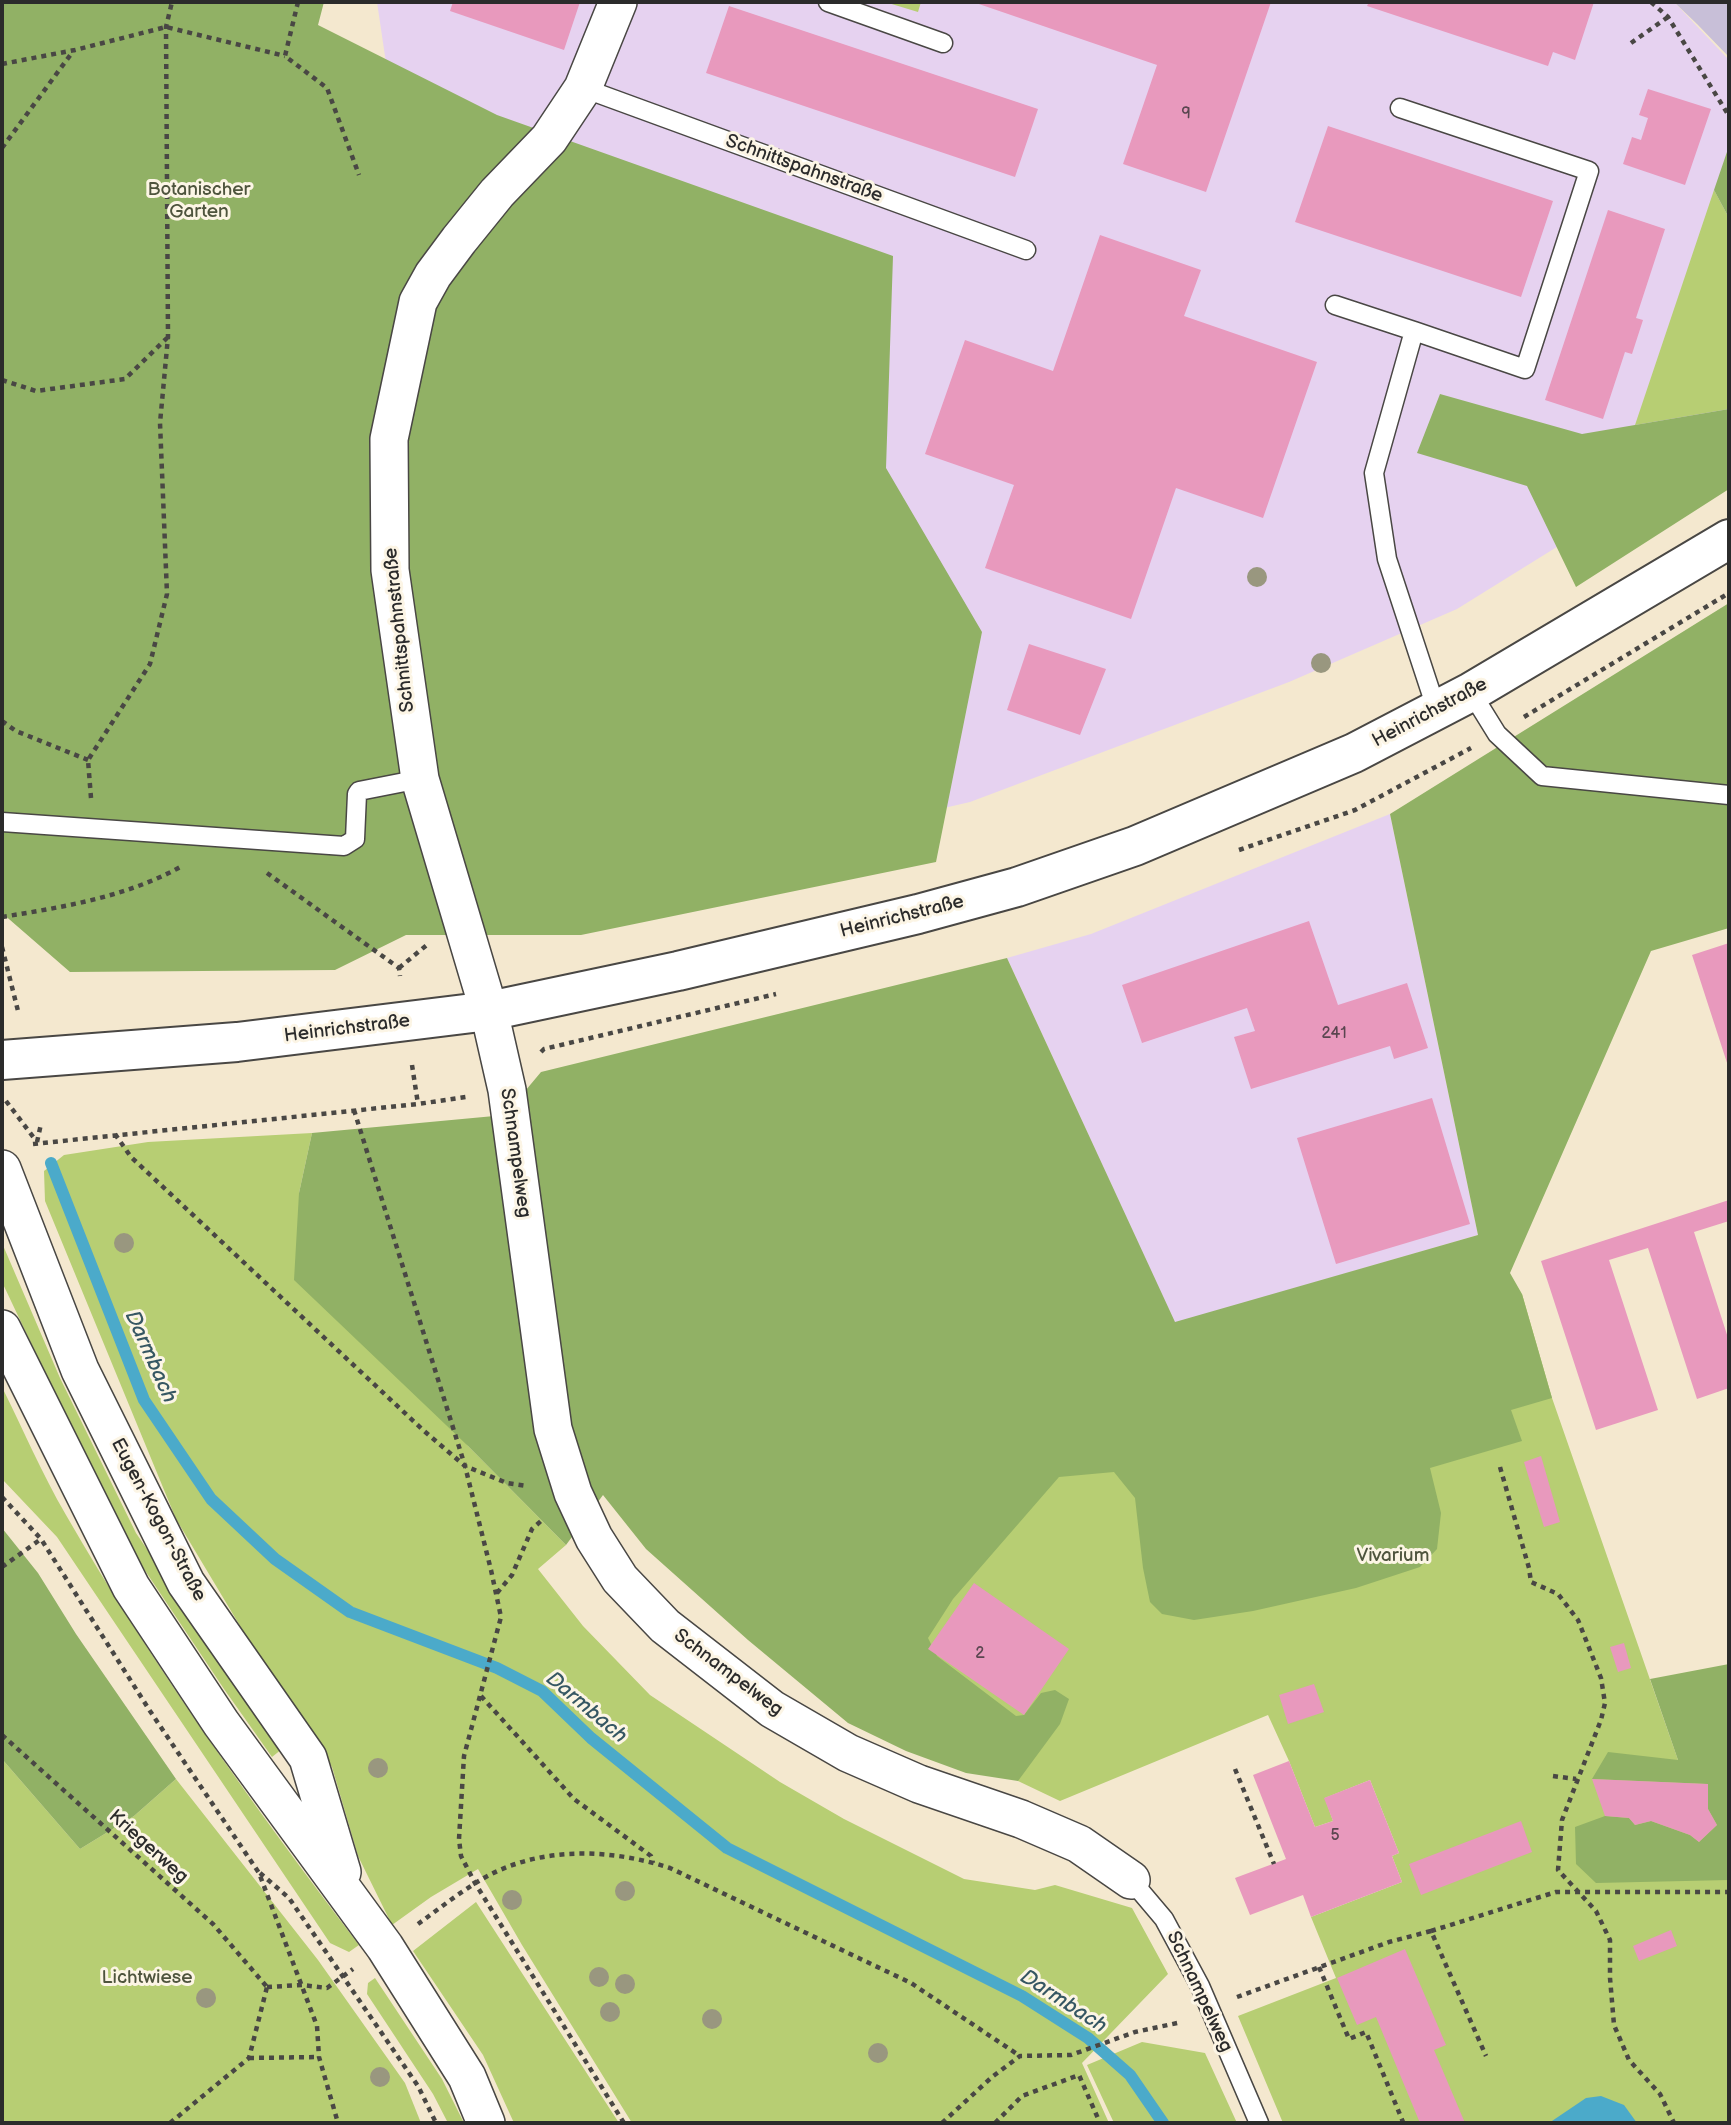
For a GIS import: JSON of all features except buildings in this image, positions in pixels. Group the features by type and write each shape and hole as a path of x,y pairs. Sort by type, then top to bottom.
{"main road":[{"name":"Heinrichstraße","path":"2,1060 237,1042 489,1011 678,971 918,914 1017,887 1135,846 1354,753 1471,692 1729,538"}],"street":[{"name":"Schnittspahnstraße","path":"489,1011 420,779 390,570 389,439 418,302 433,275 459,240 497,192 549,139 583,88 618,2"},
{"name":"Schnampelweg","path":"489,1011 507,1090 553,1429 573,1493 594,1538 620,1578 666,1626 772,1709 848,1753 919,1784 1021,1819 1079,1844 1131,1880"},
{"name":"Eugen-Kogon-Straße","path":"2,1169 80,1370 186,1583 308,1758 349,1896"},
{"name":"Eugen-Kogon-Straße","path":"2,1329 131,1587 221,1723 385,1947 467,2077 486,2123"}],"lane":[{"path":"828,2 943,43"},
{"name":"Schnittspahnstraße","path":"583,88 1026,250"},
{"path":"1335,305 1525,369 1589,171 1400,108"},
{"path":"1414,331 1374,473 1387,559 1437,711"},
{"path":"1471,692 1497,734 1542,776 1729,795"},
{"path":"2,822 218,839 349,845 355,839 359,791 420,779"},
{"name":"Schnampelweg","path":"1131,1880 1164,1919 1200,1986 1259,2123"}],"path":[{"path":"91,806 88,760 150,664 167,594 160,423 168,337 166,27 172,2"},
{"path":"285,56 298,2"},
{"path":"1651,2 1668,17 1729,116"},
{"path":"1632,43 1668,17"},
{"path":"2,64 75,50 166,27 285,56 327,88 359,175"},
{"path":"2,148 75,50"},
{"path":"2,380 36,391 125,379 168,337"},
{"path":"2,721 16,731 88,760"},
{"path":"2,918 69,906 157,881 211,850 218,839 399,968 400,976"},
{"path":"2,947 18,1011"},
{"path":"412,1065 418,1104"},
{"path":"37,1143 418,1104 507,1090"},
{"path":"2,1096 37,1143"},
{"path":"354,1110 465,1466 501,1617 464,1756 458,1839 461,1856 475,1883 624,2123"},
{"path":"37,1143 41,1124"},
{"path":"115,1134 131,1157 465,1466 507,1483 573,1493"},
{"path":"1500,1467 1530,1569 1531,1582 1558,1594 1578,1620 1601,1678 1605,1703 1601,1720 1562,1820 1558,1870 1596,1911 1610,1940 1614,2025 1629,2060 1660,2094 1674,2123"},
{"path":"497,1594 512,1575 532,1529 573,1493"},
{"path":"2,1497 41,1539 150,1711 259,1873 317,2026 319,2057 338,2123"},
{"path":"2,1567 41,1539"},
{"path":"480,1695 574,1799 651,1856 653,1863"},
{"name":"Kriegerweg","path":"2,1735 214,1924 267,1987"},
{"path":"1235,1769 1274,1864"},
{"path":"1553,1776 1576,1779"},
{"path":"410,1930 475,1883 530,1859 567,1853 633,1857 720,1891 911,1983 1020,2056 1071,2055 1135,2032 1184,2022 1209,2007 1389,1942 1556,1892 1729,1892"},
{"path":"259,1873 289,1898 418,2086 436,2123"},
{"path":"1431,1931 1486,2056"},
{"path":"1319,1967 1349,2039 1366,2032 1403,2122"},
{"path":"170,2123 249,2058 267,1987 302,1985 327,1988 351,1970"},
{"path":"942,2123 992,2077 1020,2056"},
{"path":"249,2058 319,2057"},
{"path":"995,2123 1022,2096 1079,2075 1100,2123"}],"shaded area":[{"path":"377,2 1674,2 1729,60 1729,440 1457,609 1289,682 970,802 511,908"},
{"path":"1674,2 1729,2 1729,57 1697,24"},
{"path":"1390,814 1478,1235 1175,1323 1007,958 1091,934"}],"green space":[{"name":"Botanischer Garten","path":"2,2 324,2 318,25 497,115 893,256 886,468 982,632 936,862 581,935 406,935 335,970 70,972 2,913"},
{"path":"885,2 921,2 918,12"},
{"path":"1729,146 1729,218 1714,190"},
{"path":"1714,190 1729,218 1729,409 1635,425"},
{"path":"1440,394 1582,434 1729,409 1729,489 1576,587 1527,486 1417,453"},
{"path":"1729,603 1729,928 1651,951 1510,1273 1522,1294 1552,1398 1511,1410 1522,1441 1430,1468 1441,1513 1437,1549 1420,1567 1356,1588 1253,1611 1194,1620 1162,1614 1150,1602 1135,1498 1114,1472 1059,1477 953,1599 928,1638 937,1656 1016,1716 1024,1715 1041,1693 1055,1690 1069,1699 1060,1724 1018,1781 966,1773 906,1751 848,1723 748,1640 646,1549 603,1495 566,1545 468,1446 294,1280 299,1193 312,1133 505,1115 541,1072 1007,958 1175,1322 1478,1235 1390,814"},
{"path":"312,1133 299,1193 468,1446 566,1545 538,1569 583,1626 650,1695 780,1782 844,1819 964,1879 1035,1890 1055,1885 1132,1908 1168,1974 1082,2063 1109,2123 632,2123 478,1869 431,1897 392,1925 358,1856 332,1767 267,1671 176,1519 45,1201 44,1171 64,1155 148,1142"},
{"path":"2,1243 60,1378 136,1533 282,1749 272,1757 124,1539 2,1282"},
{"name":"Vivarium","path":"1522,1294 1552,1398 1678,1760 1729,1761 1729,2123 1283,2123 1238,2016 1336,1978 1311,1917 1402,1882 1392,1856 1399,1853 1370,1780 1325,1798 1333,1821 1315,1827 1268,1715 1060,1801 1018,1781 835,1537"},
{"path":"2,1387 49,1484 99,1571 206,1735 359,1945 349,1952 330,1943 57,1537 2,1479"},
{"path":"2,1528 38,1573 76,1634 176,1779 134,1816 80,1849 2,1759"},
{"path":"1729,1664 1729,1880 1596,1883 1576,1864 1575,1827 1605,1816 1629,1818 1635,1825 1651,1821 1690,1835 1699,1842 1717,1825 1708,1809 1707,1784 1592,1779 1608,1752 1678,1760 1650,1679"},
{"name":"Lichtwiese","path":"2,1759 80,1849 134,1816 176,1779 318,1960 405,2083 421,2123 2,2123"},
{"path":"476,1902 619,2123 514,2123 483,2055 413,1951"},
{"path":"375,1978 442,2079 464,2123 448,2123 433,2094 367,1994 368,1983"},
{"path":"1142,2042 1205,2053 1237,2123 1114,2123 1087,2065"}],"water":[{"path":"1601,2096 1624,2105 1637,2123 1549,2123 1586,2098"}],"waterway":[{"name":"Darmbach","path":"51,1163 144,1400 211,1499 275,1559 350,1612 497,1668 542,1691 591,1738 727,1848 1022,1996 1088,2038 1130,2075 1163,2123"}]}
